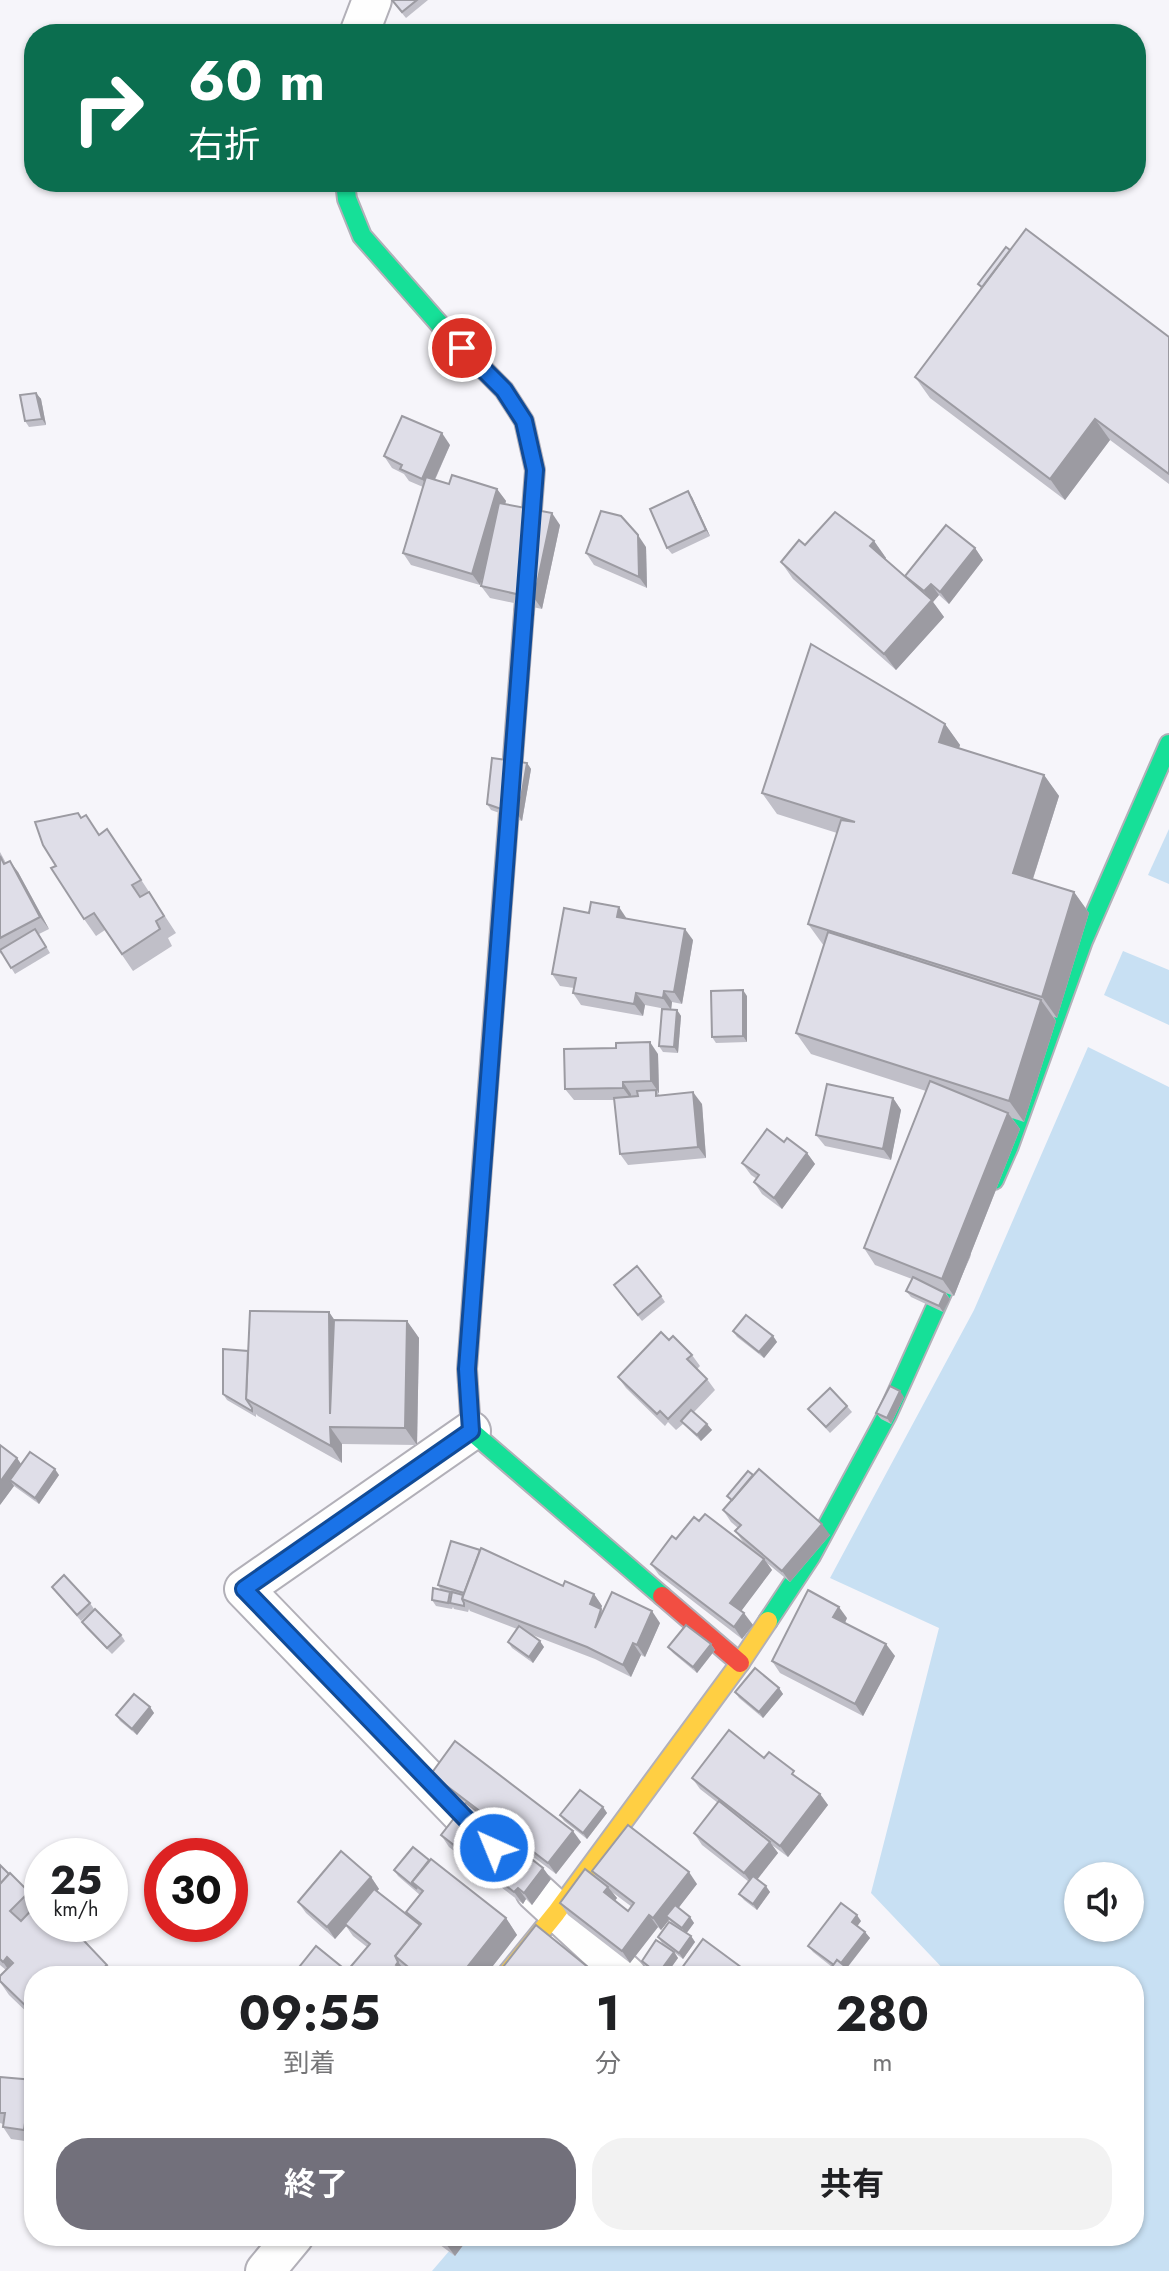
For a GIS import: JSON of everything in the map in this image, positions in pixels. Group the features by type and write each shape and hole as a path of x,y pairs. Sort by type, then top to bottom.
{"street":[{"path":"363,24 372,0"},
{"path":"346,192 362,236 442,327 504,390 524,421 535,470 467,1369 471,1431 740,1663"},
{"path":"984,1203 1009,1146 1083,941 1169,744"},
{"path":"513,1966 556,1913 740,1663 811,1556 887,1415 971,1231"},
{"path":"471,1431 244,1589 556,1913 616,1966"},
{"path":"265,2271 286,2246"}],"water":[{"path":"1169,829 1169,884 1148,875"},
{"path":"1123,951 1169,970 1169,1025 1104,995"},
{"path":"1088,1047 1169,1087 1169,2271 432,2271 453,2246 1144,2246 1144,1966 940,1966 871,1893 939,1628 830,1578 974,1310"}],"building":[{"path":"392,0 417,0 402,12"},
{"path":"1026,229 1169,337 1169,474 1095,419 1050,479 915,377"},
{"path":"1006,247 1010,250 982,287 978,284"},
{"path":"36,393 42,419 25,421 20,395"},
{"path":"402,416 442,433 422,479 400,469 402,465 384,456"},
{"path":"452,475 497,489 472,574 403,553 426,477 449,484"},
{"path":"688,491 706,530 667,548 650,509"},
{"path":"499,503 552,513 534,598 481,586"},
{"path":"601,511 621,516 638,535 639,577 586,553"},
{"path":"835,512 874,541 870,546 932,600 884,654 781,562 799,540 805,545"},
{"path":"946,525 975,548 940,592 931,584 924,591 905,576"},
{"path":"811,644 945,724 939,742 1044,775 1013,873 1074,892 1042,997 808,924 841,820 855,822 762,793"},
{"path":"492,758 527,763 518,815 487,804"},
{"path":"78,813 81,818 86,815 99,835 107,829 141,880 132,885 140,897 149,892 164,916 156,921 160,929 122,954 94,913 84,919 51,868 56,866 43,845 35,822"},
{"path":"0,856 4,864 10,861 40,917 0,938"},
{"path":"591,902 619,907 617,917 685,929 674,992 664,991 663,998 636,993 634,1004 573,993 576,978 552,974 564,908 589,913"},
{"path":"35,929 46,947 11,968 0,950"},
{"path":"828,932 1041,1000 1009,1101 796,1033"},
{"path":"743,990 743,1036 712,1037 711,991"},
{"path":"662,1009 677,1010 674,1047 659,1046"},
{"path":"650,1042 651,1081 623,1082 623,1088 565,1089 564,1049 616,1048 616,1043"},
{"path":"930,1081 1008,1113 942,1279 864,1248"},
{"path":"827,1084 893,1098 883,1149 816,1135"},
{"path":"656,1090 656,1096 693,1092 698,1147 620,1154 614,1098 638,1096 637,1091"},
{"path":"767,1129 784,1142 787,1138 807,1153 774,1198 754,1182 759,1175 742,1163"},
{"path":"637,1266 661,1296 638,1315 614,1285"},
{"path":"913,1277 945,1293 939,1306 906,1291"},
{"path":"250,1311 329,1312 330,1414 334,1320 407,1321 405,1428 330,1427 331,1446 246,1399"},
{"path":"746,1315 773,1336 759,1352 733,1331"},
{"path":"661,1332 669,1340 673,1336 692,1355 687,1359 707,1379 668,1419 660,1411 657,1414 618,1377"},
{"path":"223,1349 248,1351 246,1399 252,1411 223,1394"},
{"path":"890,1386 900,1391 887,1418 876,1413"},
{"path":"830,1388 847,1406 826,1427 808,1409"},
{"path":"691,1410 707,1424 697,1435 681,1421"},
{"path":"0,1445 17,1458 0,1482"},
{"path":"30,1452 55,1469 35,1498 10,1480"},
{"path":"759,1469 822,1524 782,1571 735,1531 741,1525 723,1510"},
{"path":"748,1471 753,1475 732,1500 727,1496"},
{"path":"705,1514 764,1559 730,1603 744,1613 734,1627 651,1564 672,1536 676,1539 694,1517 699,1521"},
{"path":"451,1541 480,1550 464,1593 438,1585"},
{"path":"481,1548 563,1586 565,1581 594,1594 590,1604 601,1609 595,1628 612,1592 652,1611 637,1645 633,1643 623,1665 587,1647 462,1599"},
{"path":"64,1575 90,1603 77,1615 52,1587"},
{"path":"433,1588 450,1592 448,1603 432,1600"},
{"path":"808,1590 839,1607 833,1617 886,1644 855,1704 772,1661"},
{"path":"452,1592 463,1595 464,1606 450,1603"},
{"path":"95,1609 121,1635 107,1648 82,1622"},
{"path":"686,1625 711,1644 693,1667 668,1647"},
{"path":"519,1626 540,1641 529,1657 508,1642"},
{"path":"755,1668 779,1688 759,1712 735,1692"},
{"path":"134,1694 150,1707 132,1729 116,1715"},
{"path":"729,1730 764,1758 769,1752 820,1794 780,1846 692,1778"},
{"path":"455,1741 573,1831 548,1863 431,1774"},
{"path":"580,1790 603,1807 583,1833 560,1815"},
{"path":"719,1801 770,1842 744,1873 694,1833"},
{"path":"466,1803 487,1819 484,1822 543,1868 524,1893 518,1888 514,1892 441,1835"},
{"path":"628,1825 689,1872 653,1918 649,1915 622,1951 560,1903 585,1869 608,1887 604,1892 628,1911 634,1903 592,1871"},
{"path":"413,1847 429,1860 412,1882 417,1889 394,1870"},
{"path":"341,1851 371,1877 327,1927 298,1902"},
{"path":"431,1859 506,1918 468,1966 407,1966 395,1956 421,1924 406,1912 423,1891 412,1882"},
{"path":"0,1865 9,1874 0,1884"},
{"path":"10,1873 24,1887 24,1897 10,1911 21,1921 24,1918 24,1942 85,1942 107,1965 24,1966 24,2004 0,1981 0,1976 13,1963 7,1957 3,1962 0,1959 0,1884"},
{"path":"753,1876 766,1886 753,1904 739,1894"},
{"path":"374,1889 420,1925 395,1956 398,1966 351,1966 370,1944 345,1924"},
{"path":"841,1903 857,1915 852,1922 865,1932 841,1963 837,1960 834,1965 808,1946"},
{"path":"675,1905 690,1917 682,1928 666,1916"},
{"path":"669,1922 691,1936 679,1953 658,1937"},
{"path":"536,1925 587,1966 504,1966"},
{"path":"703,1939 739,1966 683,1966"},
{"path":"656,1940 674,1952 664,1966 648,1966 642,1961"},
{"path":"316,1946 341,1966 300,1966"},
{"path":"0,2077 24,2079 24,2130 3,2127 5,2113 0,2113"}],"traffic: fast":[{"path":"346,192 362,236 442,327 504,390 524,421 535,470 524,612"},
{"path":"994,1180 1083,941 1169,744"},
{"path":"477,1233 467,1369 471,1431 662,1596"},
{"path":"768,1621 811,1556 887,1415 960,1253"}],"traffic: slow":[{"path":"477,1233 524,612"},
{"path":"513,1966 556,1913 768,1621"}],"traffic: jam":[{"path":"662,1596 740,1663"}],"route":[{"path":"462,348 504,390 524,421 535,470 467,1369 471,1431 244,1589 494,1848"}]}
